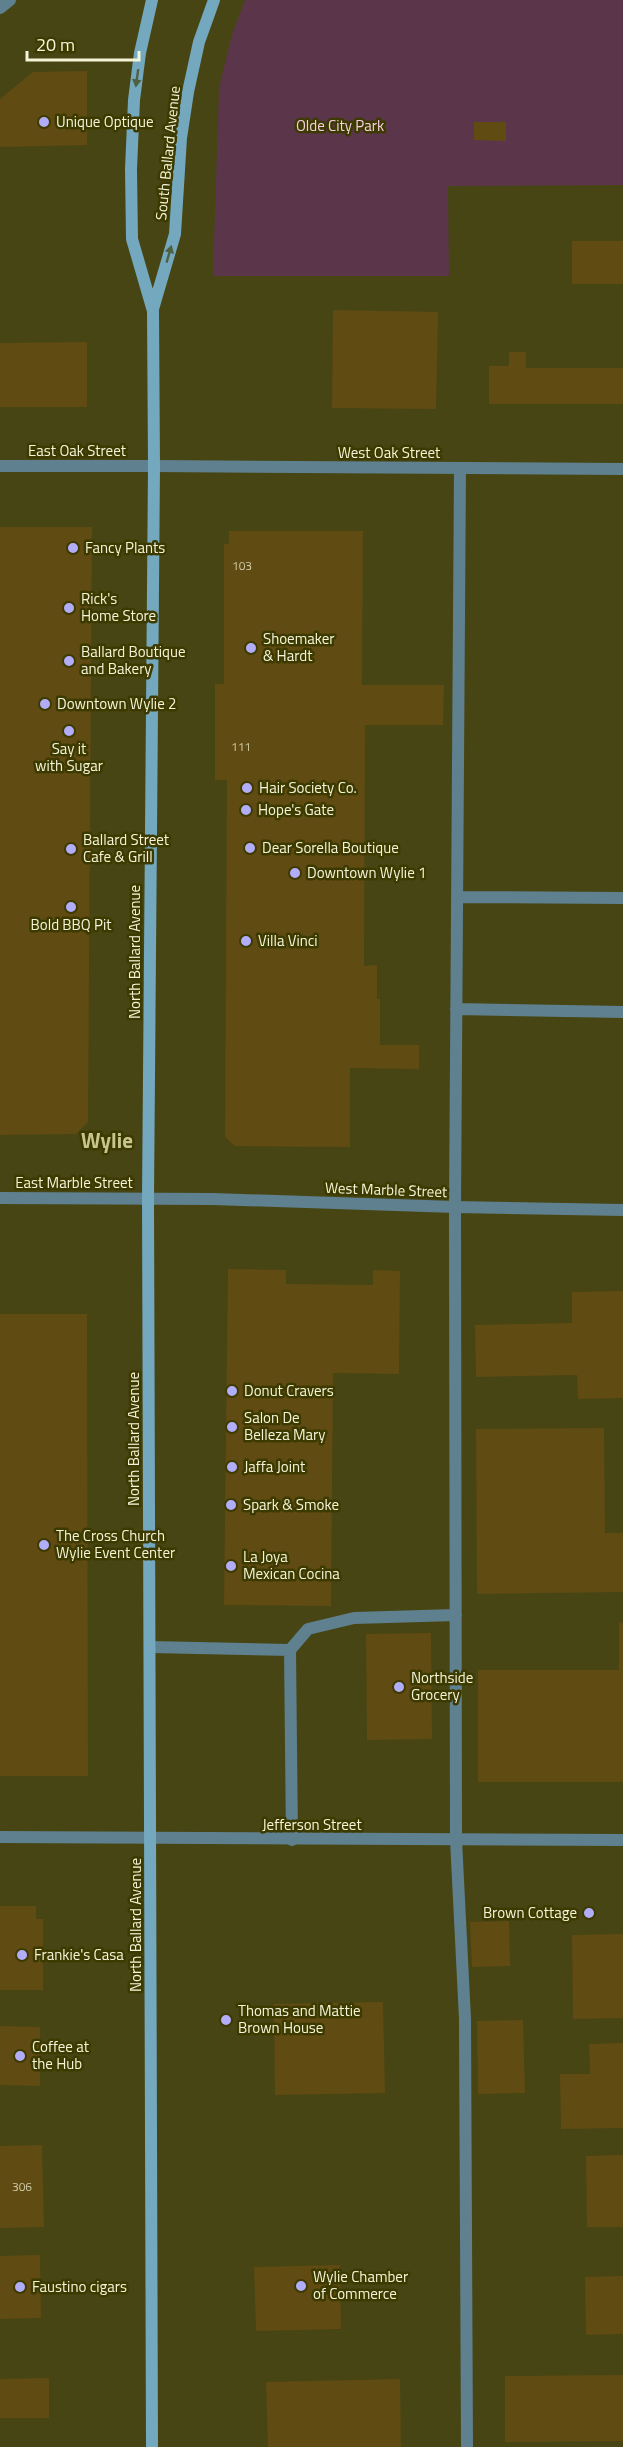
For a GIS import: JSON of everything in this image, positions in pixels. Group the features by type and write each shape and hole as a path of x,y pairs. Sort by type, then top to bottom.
{"main road":[{"name":"South Ballard Avenue","path":"152,0 140,53 134,100 131,169 132,239 153,310 154,466"},
{"name":"South Ballard Avenue","path":"153,310 175,234 181,138 188,92 199,42 214,0"},
{"name":"North Ballard Avenue","path":"152,2447 147,1198 154,466"}],"street":[{"path":"0,8 10,0"},
{"name":"East Oak Street","path":"0,466 154,466"},
{"name":"West Oak Street","path":"154,466 623,469"},
{"path":"460,468 455,1208 456,1840 465,2019 467,2447"},
{"path":"457,897 623,898"},
{"path":"456,1009 623,1012"},
{"name":"East Marble Street","path":"0,1198 147,1198"},
{"name":"West Marble Street","path":"147,1198 213,1198 455,1208 623,1210"},
{"path":"292,1840 290,1650 308,1629 354,1618 456,1615"},
{"path":"150,1647 290,1650"},
{"name":"Jefferson Street","path":"0,1837 623,1840"}],"shaded area":[{"path":"0,0 623,0 623,2447 0,2447"}],"green space":[{"name":"Olde City Park","path":"245,0 623,0 623,185 448,186 449,276 213,276 219,88 232,35"}],"building":[{"name":"Unique Optique","path":"87,71 87,145 0,147 0,99 33,72"},
{"path":"474,122 506,122 506,141 474,140"},
{"path":"572,241 623,241 623,284 572,284"},
{"path":"333,310 438,312 436,409 332,408"},
{"path":"87,342 87,407 0,407 0,343"},
{"path":"509,352 526,352 526,368 623,368 623,404 489,404 489,366 509,366"},
{"path":"0,527 92,527 88,1122 76,1134 0,1135"},
{"name":"Downtown Wylie 1","path":"229,531 363,531 362,685 444,685 443,725 365,725 364,966 377,965 380,1045 419,1045 419,1069 350,1068 350,1147 235,1146 225,1137 227,780 215,780 215,684 224,684 224,544 229,544"},
{"path":"228,1269 286,1270 286,1284 373,1285 373,1270 400,1271 399,1374 333,1373 331,1606 224,1605"},
{"path":"623,1291 623,1398 578,1399 577,1375 476,1377 475,1325 572,1323 572,1292"},
{"name":"The Cross Church Wylie Event Center","path":"0,1314 87,1314 88,1776 0,1776"},
{"path":"604,1428 605,1533 623,1533 623,1592 477,1594 476,1429"},
{"path":"619,1622 623,1623 623,1782 478,1782 478,1670 619,1670"},
{"name":"Northside Grocery","path":"431,1633 432,1739 367,1740 366,1634"},
{"name":"Frankie's Casa","path":"0,1906 36,1906 36,1919 43,1919 43,1990 0,1990"},
{"path":"509,1921 510,1966 472,1967 470,1922"},
{"path":"623,1934 623,2018 573,2019 572,1935"},
{"path":"383,2002 385,2093 275,2095 274,2004"},
{"path":"523,2020 525,2093 478,2094 477,2021"},
{"name":"Coffee at the Hub","path":"0,2026 40,2027 40,2086 0,2085"},
{"path":"623,2043 623,2128 561,2129 560,2074 590,2074 589,2044"},
{"path":"42,2145 44,2227 0,2228 0,2146"},
{"path":"623,2155 623,2227 587,2227 586,2156"},
{"name":"Faustino cigars","path":"40,2255 41,2318 0,2319 0,2256"},
{"path":"340,2265 341,2329 256,2331 254,2267"},
{"path":"623,2276 623,2334 586,2335 585,2277"},
{"path":"623,2375 623,2441 505,2442 505,2376"},
{"path":"49,2378 49,2418 0,2418 0,2379"},
{"path":"400,2379 401,2447 268,2447 266,2382"}],"place":[{"name":"Unique Optique","path":"44,122"},
{"name":"Fancy Plants","path":"73,548"},
{"name":"Rick's Home Store","path":"69,608"},
{"name":"Shoemaker & Hardt","path":"251,648"},
{"name":"Ballard Boutique and Bakery","path":"69,661"},
{"name":"Downtown Wylie 2","path":"45,704"},
{"name":"Say it with Sugar","path":"69,731"},
{"name":"Hair Society Co.","path":"247,788"},
{"name":"Hope's Gate","path":"246,810"},
{"name":"Dear Sorella Boutique","path":"250,848"},
{"name":"Ballard Street Cafe & Grill","path":"71,849"},
{"name":"Downtown Wylie 1","path":"295,873"},
{"name":"Bold BBQ Pit","path":"71,907"},
{"name":"Villa Vinci","path":"246,941"},
{"name":"Donut Cravers","path":"232,1391"},
{"name":"Salon De Belleza Mary","path":"232,1427"},
{"name":"Jaffa Joint","path":"232,1467"},
{"name":"Spark & Smoke","path":"231,1505"},
{"name":"The Cross Church Wylie Event Center","path":"44,1545"},
{"name":"La Joya Mexican Cocina","path":"231,1566"},
{"name":"Northside Grocery","path":"399,1687"},
{"name":"Brown Cottage","path":"589,1913"},
{"name":"Frankie's Casa","path":"22,1955"},
{"name":"Thomas and Mattie Brown House","path":"226,2020"},
{"name":"Coffee at the Hub","path":"20,2056"},
{"name":"Wylie Chamber of Commerce","path":"301,2286"},
{"name":"Faustino cigars","path":"20,2287"}],"district":[{"name":"Wylie","path":"107,1141"}]}
